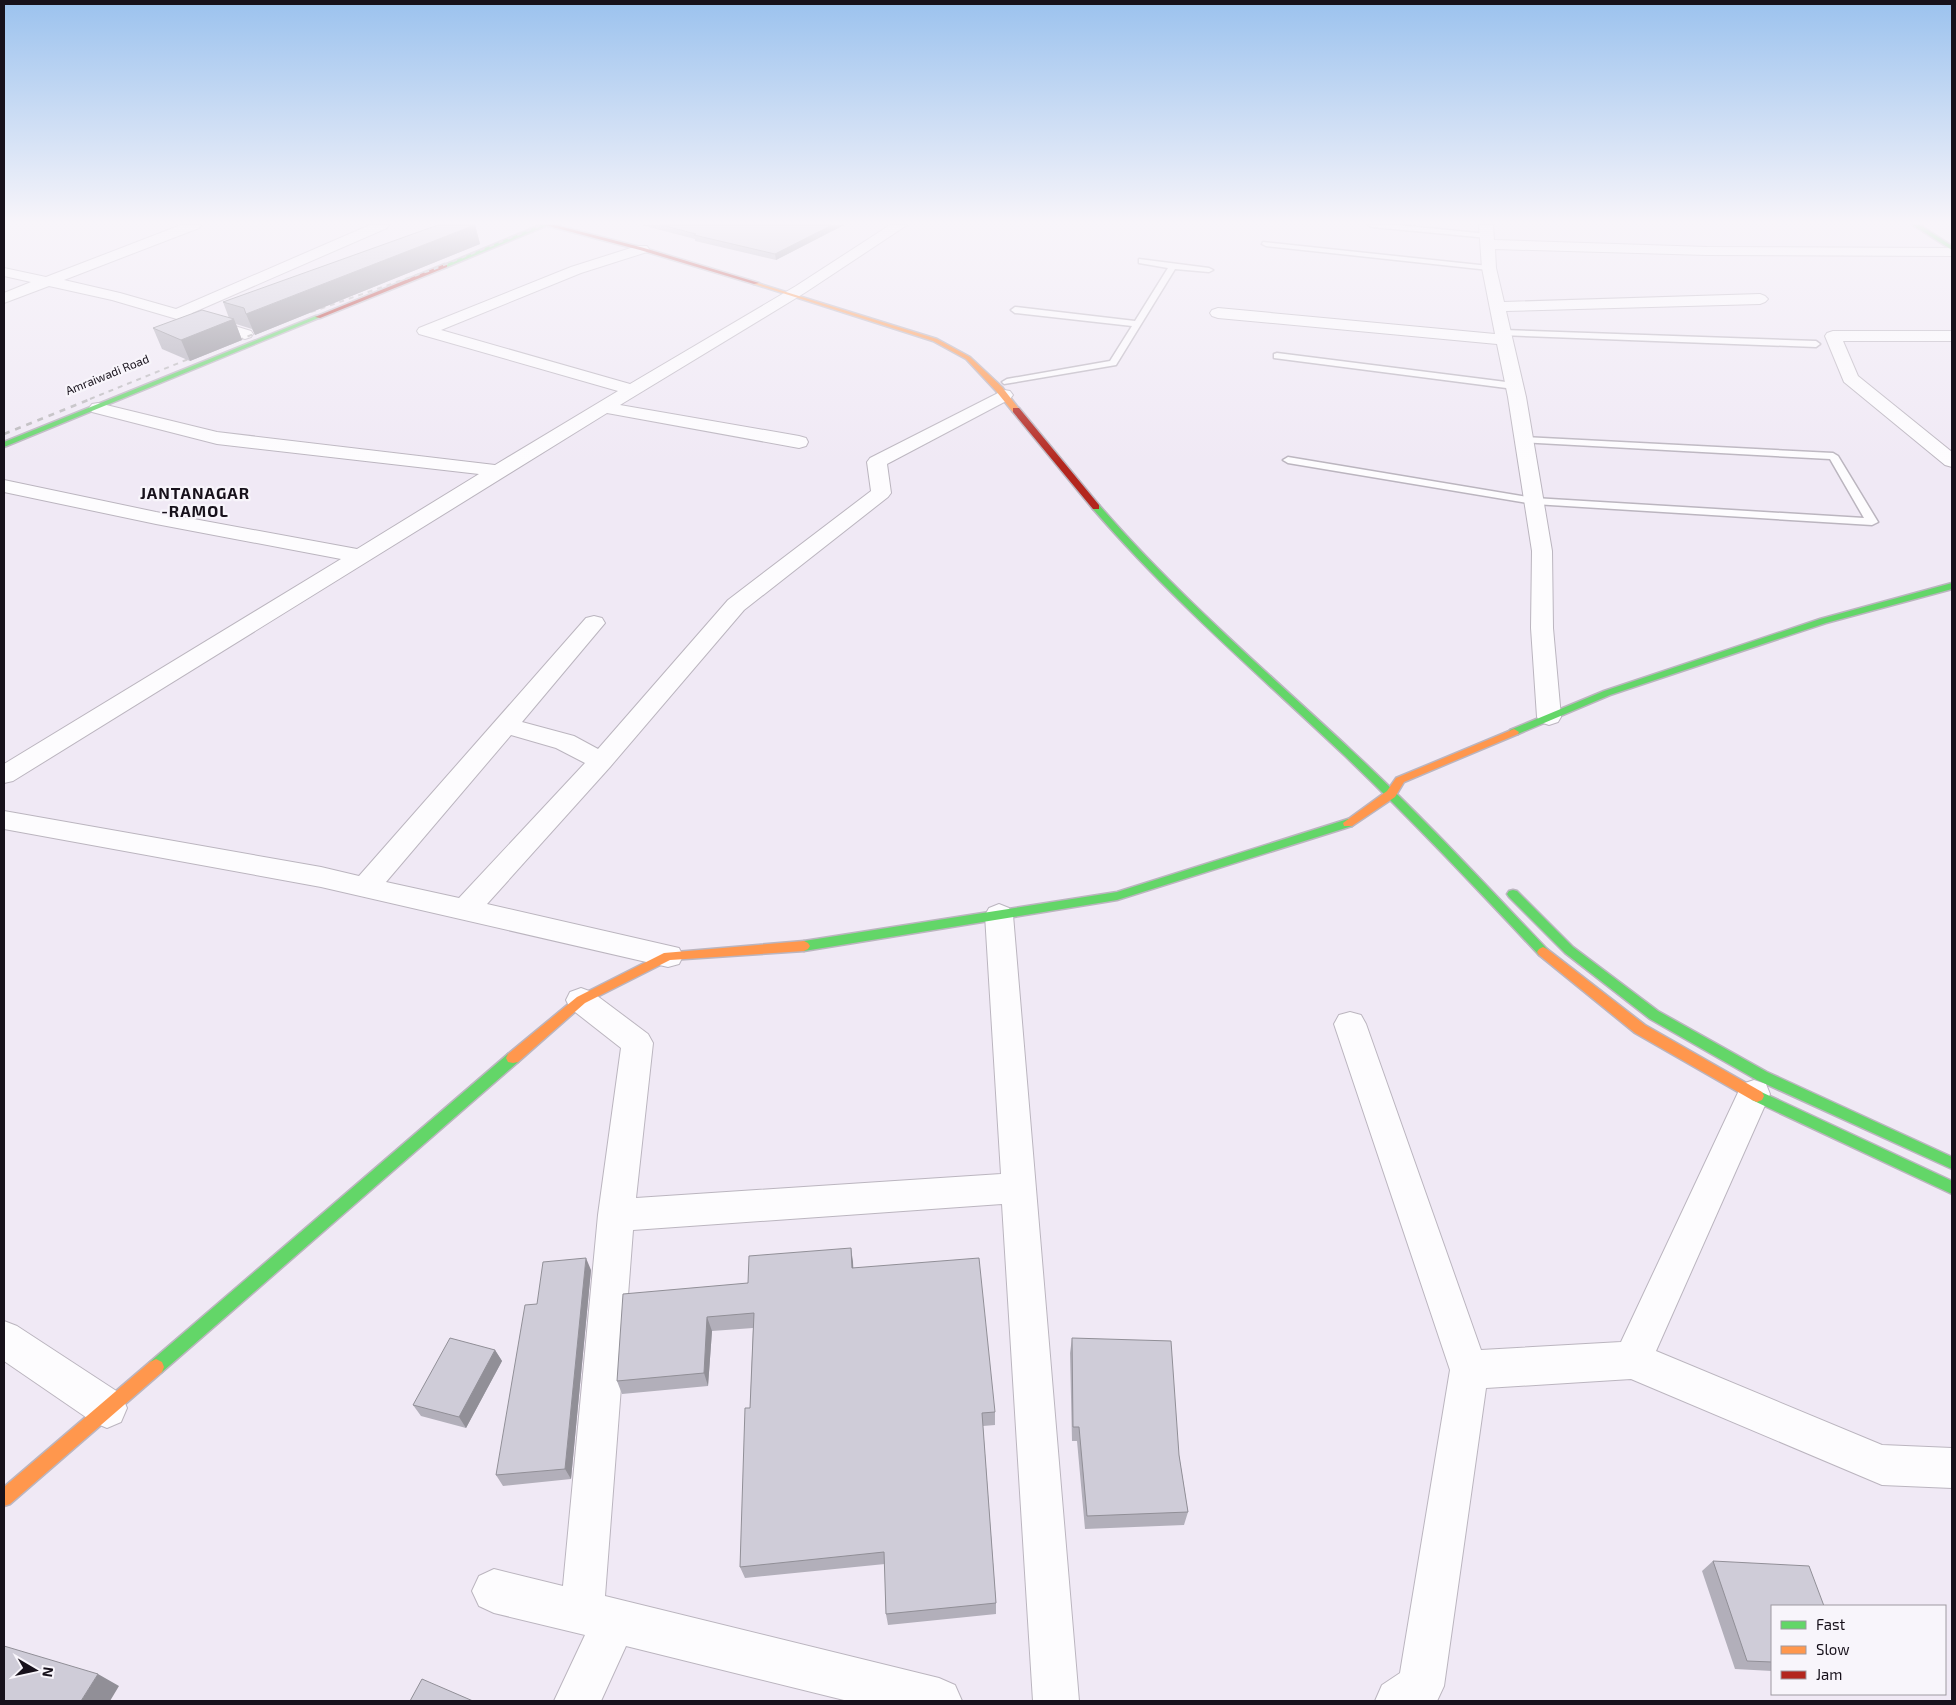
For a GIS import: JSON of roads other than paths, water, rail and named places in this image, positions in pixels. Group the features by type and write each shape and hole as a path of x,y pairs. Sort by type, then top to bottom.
{"main road":[{"path":"308,308 317,305"},
{"path":"4,445 352,305"},
{"path":"835,305 935,340 968,358 1010,390 1116,531 1174,591 1391,794 1550,960 1640,1029 1754,1094 1952,1188"},
{"path":"229,340 249,332"},
{"path":"4,1498 581,1000 668,956 787,949 1117,896 1350,822 1391,794 1400,780 1607,693 1814,624 1949,590"},
{"path":"1507,888 1569,950 1654,1015 1762,1076 1952,1163"}],"street":[{"path":"145,305 249,332"},
{"path":"177,314 199,305"},
{"path":"490,305 425,331 632,390"},
{"path":"4,775 774,305"},
{"path":"1549,717 1542,628 1542,551 1524,440 1497,307 1577,305"},
{"path":"1218,312 1504,337"},
{"path":"1952,336 1833,336 1850,378 1952,461"},
{"path":"465,910 600,761 736,605 881,493 876,462 1010,390"},
{"path":"604,407 799,442"},
{"path":"98,408 217,438 500,471"},
{"path":"4,486 156,518 361,556"},
{"path":"365,887 594,622"},
{"path":"505,725 565,742 600,761"},
{"path":"4,820 321,877 668,956"},
{"path":"998,915 1056,1701"},
{"path":"577,1701 598,1617 616,1215 637,1044 581,1000"},
{"path":"1350,1024 1469,1370 1421,1686 1398,1701"},
{"path":"1632,1360 1754,1094"},
{"path":"616,1215 1018,1188"},
{"path":"4,1339 107,1408"},
{"path":"1469,1370 1632,1360 1882,1466 1952,1468"},
{"path":"494,1591 918,1699"}],"lane":[{"path":"1010,390 1113,362 1150,305"},
{"path":"1015,310 1138,324"},
{"path":"1504,337 1816,344"},
{"path":"1277,356 1514,386"},
{"path":"1288,460 1534,501 1872,522 1833,456 1524,440"}],"railway":[{"path":"311,312 332,305"},
{"path":"229,344 266,329"},
{"path":"90,399 201,354"},
{"path":"4,434 93,398"}],"district":[{"name":"JANTANAGAR -RAMOL","path":"195,501"}]}
